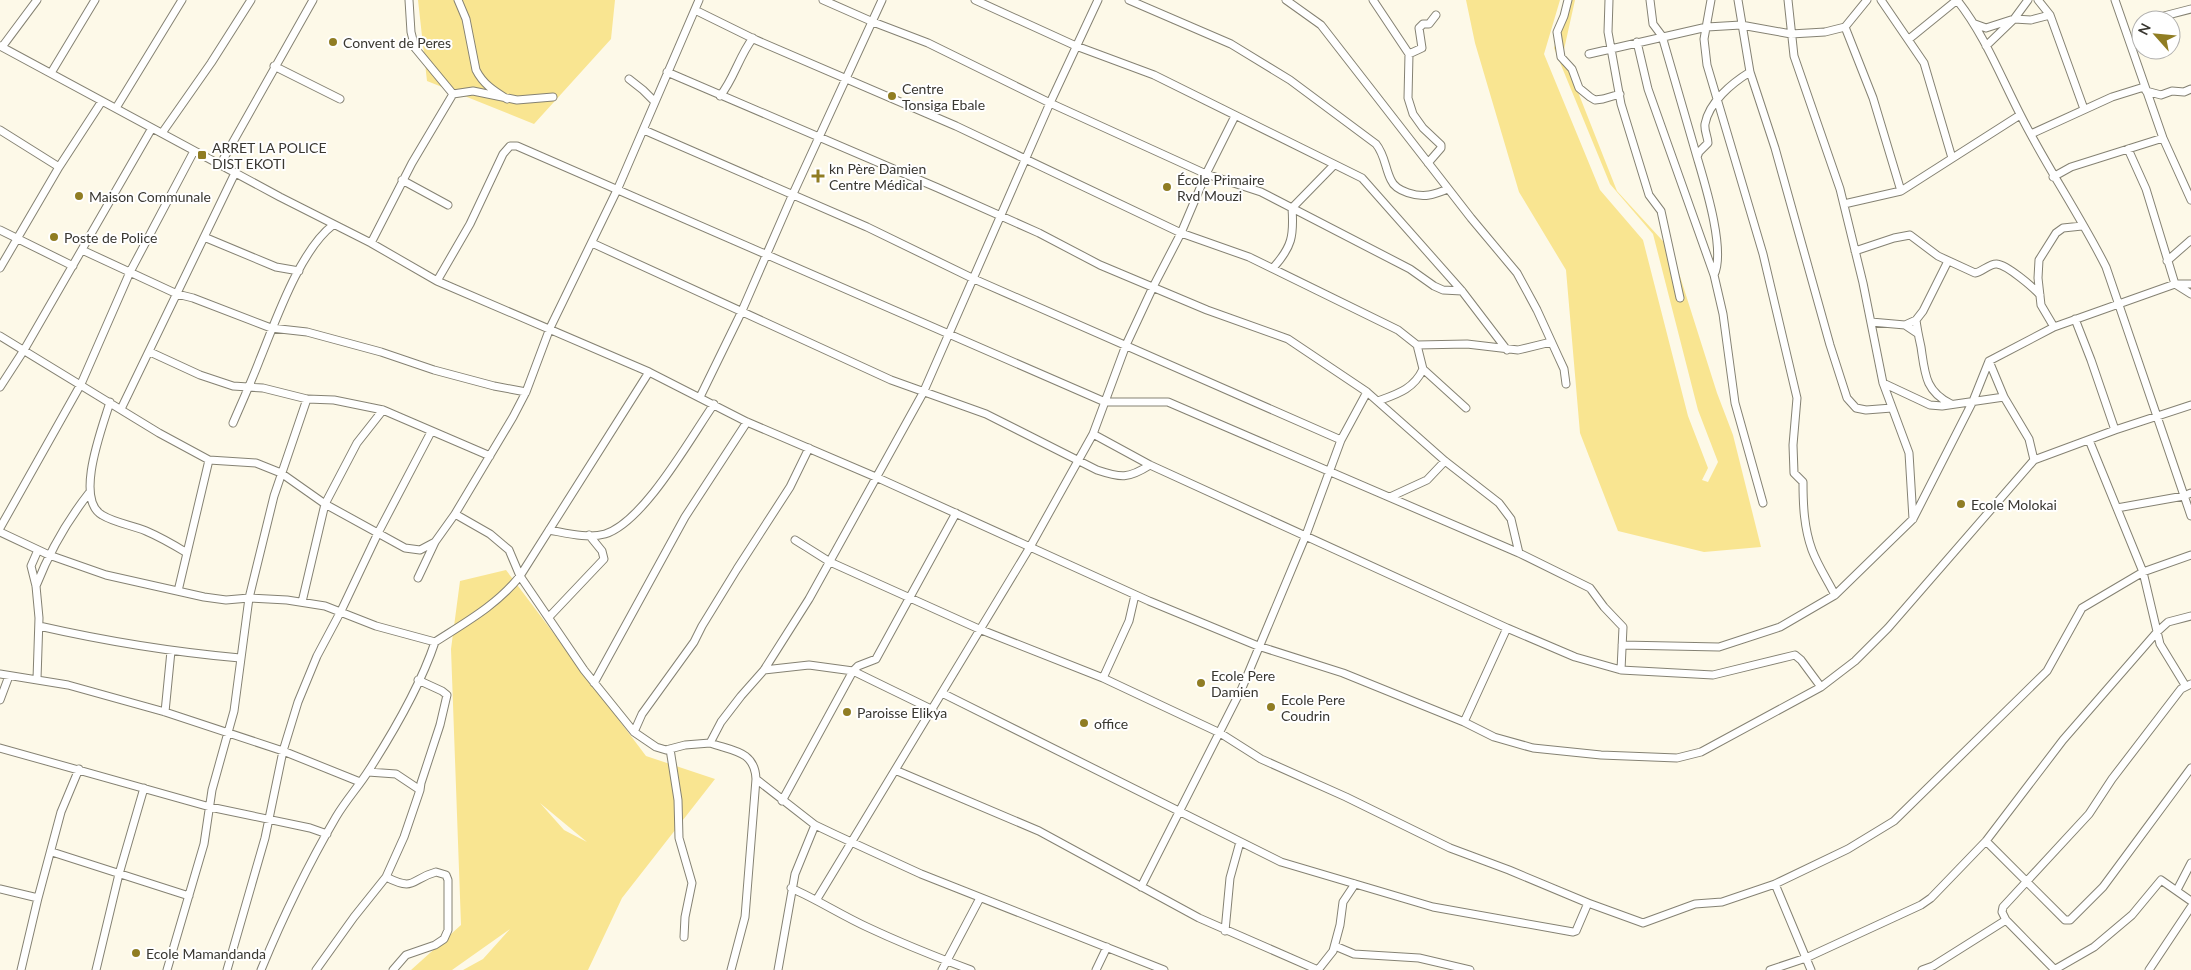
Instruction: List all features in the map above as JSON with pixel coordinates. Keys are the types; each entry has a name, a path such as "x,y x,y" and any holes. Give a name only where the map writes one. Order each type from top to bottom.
{"street":[{"path":"37,0 1,46 235,173 371,243 437,281 649,372 747,422 878,478 1135,595 1258,646 1343,673 1464,722 1494,737 1533,748 1592,755 1677,758 1701,752 1821,687 1855,661 1888,628 2034,460 2114,430 2191,405"},
{"path":"51,73 95,0"},
{"path":"116,108 182,0"},
{"path":"162,133 211,63 251,0"},
{"path":"220,165 274,66 313,0"},
{"path":"409,0 411,32 415,48 453,94"},
{"path":"458,0 466,19 479,77 507,99"},
{"path":"418,578 435,542 455,514 526,392 550,328 618,188 699,0"},
{"path":"823,0 928,43 1050,103 1206,174 1261,192 1410,269 1434,286 1443,290 1462,291"},
{"path":"700,397 741,313 792,196 882,0"},
{"path":"975,0 1076,46 1154,75 1362,178 1369,183 1462,291 1507,350"},
{"path":"710,743 731,709 764,670 810,599 923,393 1050,103 1098,0"},
{"path":"1129,0 1232,44 1290,80 1376,144 1382,152 1390,180 1398,188 1421,196 1431,195 1448,189"},
{"path":"1286,0 1321,25 1428,164 1517,272 1538,310 1564,369 1566,384"},
{"path":"1372,0 1409,54 1408,89 1410,107 1423,128 1441,146 1428,164"},
{"path":"1568,0 1557,32 1561,56 1572,69 1582,92 1595,100 1620,94"},
{"path":"1609,0 1608,16 1611,49 1624,115 1649,195 1661,211 1680,298"},
{"path":"1650,0 1653,24 1662,36 1698,157 1714,226 1718,266 1714,275"},
{"path":"1711,0 1704,39 1707,65 1763,254 1797,398 1793,445 1794,473 1803,482 1806,526 1812,550 1835,595"},
{"path":"1738,0 1750,72 1775,148 1830,345 1847,398 1856,408 1866,410 1892,408"},
{"path":"1788,0 1796,63 1844,204 1883,383 1909,453 1913,519"},
{"path":"1589,54 1707,27 1741,25 1791,34 1825,32 1845,27 1867,0"},
{"path":"1881,0 1924,63 1952,158"},
{"path":"1908,39 1957,0 1975,24 2053,177 2092,240 2106,267 2187,494 2191,516"},
{"path":"1986,46 2014,19 2028,0"},
{"path":"2038,0 2050,15 2084,108"},
{"path":"2115,0 2131,46"},
{"path":"695,10 753,38 956,126 1181,233 1249,257 1398,330 1417,345 1423,369 1466,408"},
{"path":"1409,54 1422,48 1420,28 1423,24 1429,24 1436,15"},
{"path":"1975,24 1986,28 2014,19 2031,20 2050,15"},
{"path":"1845,27 1873,98 1901,191"},
{"path":"720,96 728,85 740,59 753,38"},
{"path":"1637,42 1648,89 1714,275 1723,314 1735,404 1763,503"},
{"path":"2136,60 2163,138 2191,200"},
{"path":"274,66 340,99"},
{"path":"668,72 1000,216 1100,265 1207,310 1288,339 1367,392 1446,460 1474,481 1502,507 1511,519 1519,553"},
{"path":"1698,157 1699,152 1708,143 1705,123 1709,112 1736,81 1750,72"},
{"path":"629,79 654,102"},
{"path":"2031,134 2056,124 2084,108 2112,97 2145,89 2161,95 2172,91 2184,92 2191,89"},
{"path":"453,94 473,91 507,99 553,97"},
{"path":"371,243 402,180 453,94"},
{"path":"0,268 59,167 102,100"},
{"path":"1844,204 1901,191 2020,115"},
{"path":"817,899 1030,547 1093,434 1126,345 1181,233 1206,174 1235,116"},
{"path":"0,386 24,350 152,128"},
{"path":"0,130 59,167"},
{"path":"644,130 867,228 974,279 1341,440"},
{"path":"2053,177 2071,167 2163,138"},
{"path":"437,281 470,224 503,154 510,146 517,146 618,188 767,256 1105,402 1168,402 1519,553 1592,590 1604,607 1622,625 1621,670"},
{"path":"2128,149 2146,189 2175,284 2191,294"},
{"path":"0,528 81,384 130,272 194,151"},
{"path":"1273,268 1292,241 1292,208 1334,165"},
{"path":"121,409 235,173"},
{"path":"402,180 448,205"},
{"path":"233,423 271,328 299,271 315,242 333,225"},
{"path":"2054,327 2043,311 2038,278 2039,260 2056,233 2064,228 2082,226"},
{"path":"0,230 73,266"},
{"path":"1855,251 1905,234 1914,237 1933,252 1975,273 1993,265 1999,265 2024,280 2040,295"},
{"path":"204,237 276,267 299,271"},
{"path":"2167,261 2191,240"},
{"path":"592,243 890,380 986,414 1078,462 1114,476 1126,477 1150,465"},
{"path":"82,250 177,294 193,298 271,328 307,332 494,386 526,392"},
{"path":"1905,325 1916,320 1927,303 1948,260"},
{"path":"1622,645 1719,647 1780,627 1835,595 1913,519 1973,401 1989,361 2054,327 2175,284 2191,284"},
{"path":"2075,319 2091,360 2114,430"},
{"path":"1916,320 1917,333 1929,386 1938,397 1951,404"},
{"path":"1871,322 1905,325 1917,333"},
{"path":"0,336 159,433 209,460 256,463 281,473 324,504 411,550 420,550 435,542"},
{"path":"1417,345 1468,344 1518,350 1551,342"},
{"path":"150,352 223,384 248,386 308,399 334,400 383,410 490,456"},
{"path":"1989,361 2004,397 2029,439 2034,460"},
{"path":"1378,401 1405,391 1414,384 1423,369"},
{"path":"261,970 327,834 368,772 418,680 435,642 506,594 520,576 649,372"},
{"path":"1883,383 1930,405 1951,404 1989,397 2004,397"},
{"path":"1141,887 1242,688 1306,535 1341,440 1367,392"},
{"path":"167,970 204,844 212,790 226,733 234,711 249,598 281,473 308,399"},
{"path":"110,402 98,442 89,493 91,503 102,515 147,531 187,553"},
{"path":"549,530 590,535 606,534 624,524 672,470 714,404"},
{"path":"302,602 324,504 357,442 383,410"},
{"path":"594,683 685,517 747,422"},
{"path":"227,970 265,838 283,751 298,702 316,656 342,611 378,533 431,432"},
{"path":"1093,434 1150,465 1506,628 1575,657 1621,670 1713,675 1790,655 1798,657 1821,687"},
{"path":"2089,440 2143,572 2162,649 2188,684 2112,779 2089,814 2003,907 2002,912 2006,920 2054,970 2094,948 2132,916 2158,882 2163,881 2191,901"},
{"path":"634,732 642,714 694,642 736,569 790,487 809,448"},
{"path":"178,591 209,460"},
{"path":"1390,497 1427,480 1446,460"},
{"path":"36,586 49,555 72,516 89,493"},
{"path":"2117,508 2187,494"},
{"path":"782,801 853,671 858,666 876,659 956,513"},
{"path":"455,514 476,525 508,550 520,576 594,683 634,732 656,747 670,749 710,743 748,757 753,763 756,779 745,917 731,970"},
{"path":"0,532 49,555 106,575 226,600 249,598 302,602 325,606 342,611 376,626 435,642"},
{"path":"549,617 604,559 602,551 590,535"},
{"path":"795,540 830,562 979,629 1103,678 1220,733 1261,759 1346,797 1450,848 1510,870 1640,923 1647,923 1695,904 1722,902 1776,884 1848,849 1894,821 2047,671 2082,608 2143,572 2191,555"},
{"path":"37,680 39,626 36,586 31,566 38,550"},
{"path":"1103,678 1130,621 1135,595"},
{"path":"1770,970 1806,958 1926,901 1986,841 2063,740 2157,632 2168,622 2191,616"},
{"path":"39,626 94,639 171,651 240,658"},
{"path":"1464,722 1506,628"},
{"path":"165,712 171,651"},
{"path":"764,670 809,665 853,671 932,710"},
{"path":"0,674 93,691 165,712 283,751 360,782"},
{"path":"0,700 9,676"},
{"path":"316,970 386,877 404,837 440,725 447,695 442,690 418,680"},
{"path":"942,693 1281,862 1435,907 1573,932 1576,930 1588,903"},
{"path":"0,748 210,807 310,828 327,834"},
{"path":"670,749 678,800 679,838 692,883 685,917 684,936"},
{"path":"1986,841 2065,920 2070,920 2103,887 2191,768"},
{"path":"21,970 61,812 79,769"},
{"path":"895,770 1039,831 1225,931 1318,970 1330,956 1335,946 1343,902 1355,884"},
{"path":"368,772 396,774 420,790"},
{"path":"756,779 815,825 921,874 1164,970"},
{"path":"96,970 119,874 144,788"},
{"path":"778,970 791,888 815,825"},
{"path":"1225,931 1230,878 1240,842"},
{"path":"52,852 190,896"},
{"path":"2177,890 2191,863"},
{"path":"386,877 411,885 436,872 446,876 448,880 448,930 444,939 435,945 406,955 393,970"},
{"path":"1776,884 1811,970"},
{"path":"791,888 817,899 865,926 945,962 971,970"},
{"path":"0,889 38,898"},
{"path":"942,970 980,898"},
{"path":"2149,970 2191,907"},
{"path":"1922,970 1933,966 2006,920"},
{"path":"1335,946 1354,954 1419,958 1470,970"},
{"path":"1096,970 1107,947"}],"shaded area":[{"path":"418,0 615,0 611,39 534,124 427,81"},
{"path":"1466,0 1560,0 1544,54 1600,190 1643,240 1688,416 1708,468 1702,480 1708,482 1718,462 1698,410 1653,234 1610,184 1554,48 1569,0 1575,0 1563,54 1617,191 1672,251 1717,393 1733,435 1761,547 1704,552 1618,531 1580,433 1566,270 1519,192 1475,43"},
{"path":"506,570 646,756 715,779 622,898 588,970 463,970 483,959 510,929 452,970 411,970 461,925 451,649 460,581","holes":["540,803 587,842 564,830"]}],"place":[{"name":"Convent de Peres","path":"333,42"},
{"name":"Centre Tonsiga Ebale","path":"892,96"},
{"name":"ARRET LA POLICE DIST EKOTI","path":"202,155"},
{"name":"kn Père Damien Centre Médical","path":"818,176"},
{"name":"École Primaire Rvd Mouzi","path":"1167,187"},
{"name":"Maison Communale","path":"79,196"},
{"name":"Poste de Police","path":"54,237"},
{"name":"Ecole Molokai","path":"1961,504"},
{"name":"Ecole Pere Damien","path":"1201,683"},
{"name":"Ecole Pere Coudrin","path":"1271,707"},
{"name":"Paroisse Elikya","path":"847,712"},
{"name":"office","path":"1084,723"},
{"name":"Ecole Mamandanda","path":"136,953"}]}
